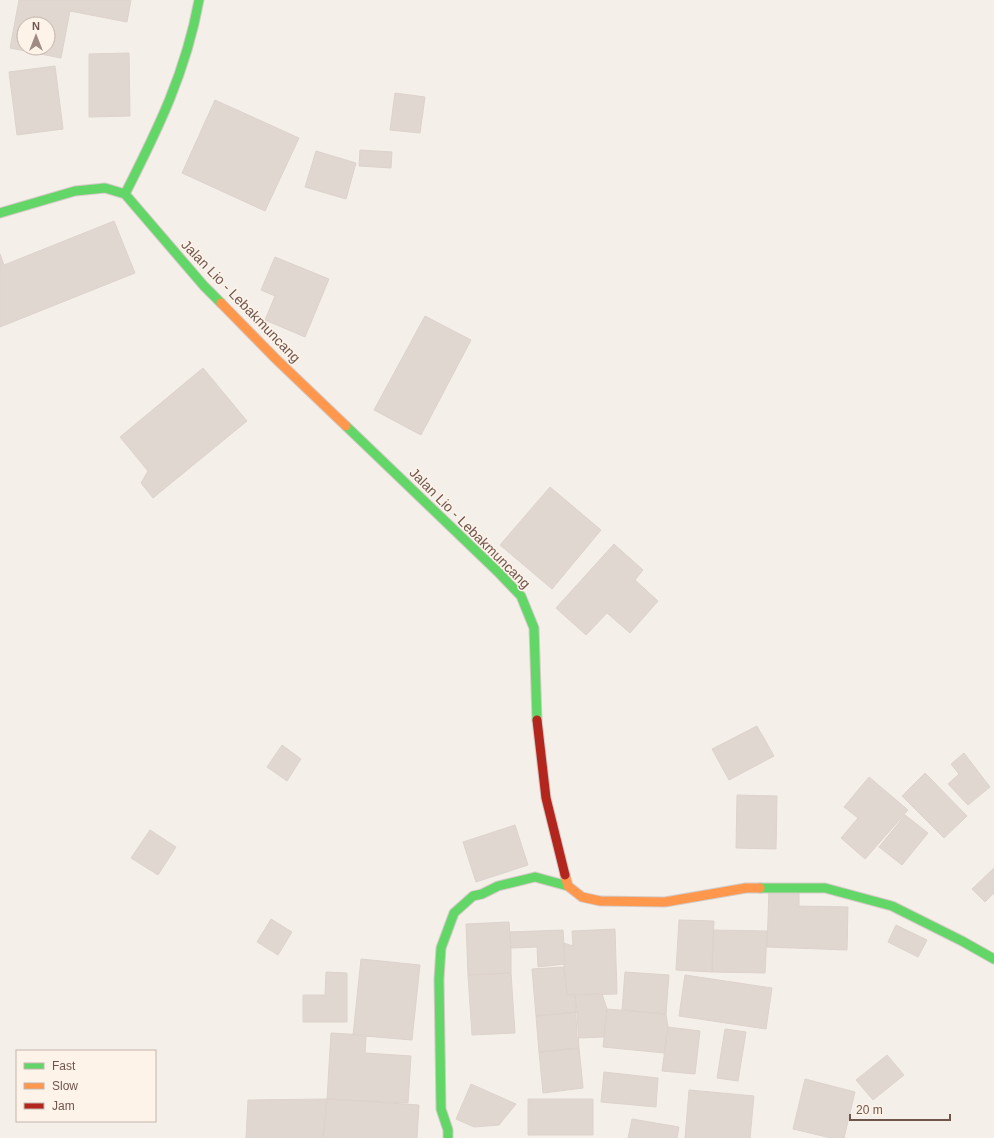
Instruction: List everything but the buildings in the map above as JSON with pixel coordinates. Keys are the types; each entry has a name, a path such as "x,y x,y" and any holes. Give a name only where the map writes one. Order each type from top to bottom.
{"street":[{"path":"0,213 75,191 105,188 125,194 154,136 184,65 196,16 198,0"},
{"name":"Jalan Lio - Lebakmuncang","path":"125,194 204,286 276,359 497,571 521,596 534,628 536,706 546,798 568,886"},
{"path":"448,1138 448,1130 441,1109 439,979 441,948 454,913 473,896 482,894 498,886 535,877 568,886 582,897 600,901 666,902 746,888 825,888 892,906 994,959"}],"traffic: fast":[{"path":"125,194 170,100 187,52 199,0"},
{"path":"0,213 75,191 105,188 125,194 204,286 221,303"},
{"path":"346,426 497,571 521,596 534,628 537,720"},
{"path":"448,1138 448,1130 441,1109 439,979 441,948 454,913 473,896 482,894 498,886 535,877 568,886"},
{"path":"760,888 825,888 892,906 962,941 994,959"}],"traffic: slow":[{"path":"221,303 276,359 346,426"},
{"path":"565,875 568,886 582,897 600,901 665,902 746,888 760,888"}],"traffic: jam":[{"path":"537,720 546,798 565,875"}]}
